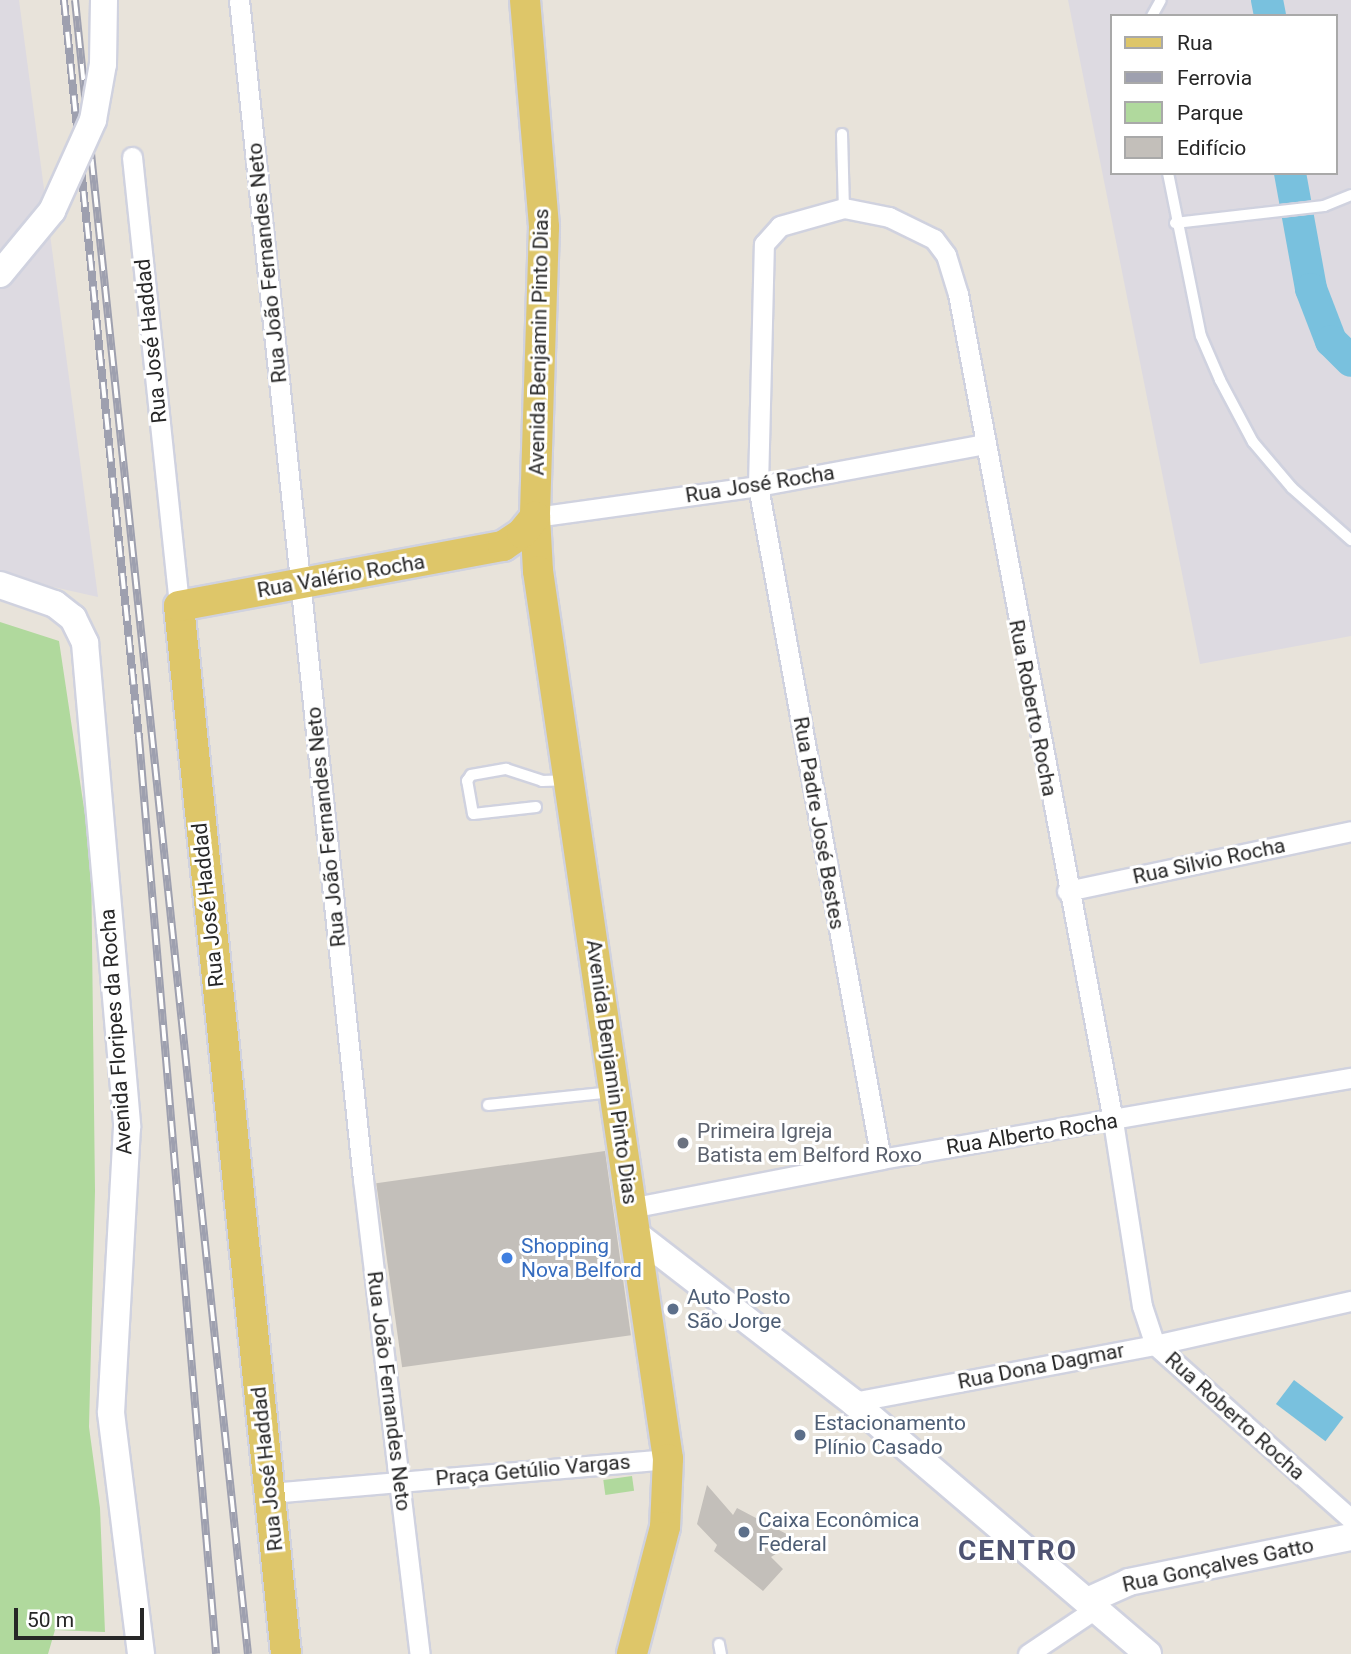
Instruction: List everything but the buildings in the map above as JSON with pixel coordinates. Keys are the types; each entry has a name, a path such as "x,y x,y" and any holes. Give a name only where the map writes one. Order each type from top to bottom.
{"main road":[{"name":"Avenida Benjamin Pinto Dias","path":"525,0 544,227 535,517 538,571 668,1459 665,1527 632,1654"},
{"path":"502,547 522,533 535,517"},
{"name":"Rua Valério Rocha","path":"179,606 502,547"},
{"path":"502,547 522,555 538,571"},
{"name":"Rua José Haddad","path":"179,606 240,1230 271,1493 286,1654"}],"street":[{"path":"0,274 52,211 93,120 103,64 104,0"},
{"name":"Rua João Fernandes Neto","path":"239,0 363,1179 420,1654"},
{"name":"Rua José Haddad","path":"132,156 179,606"},
{"path":"758,486 764,244 780,226 844,208"},
{"name":"Rua Roberto Rocha","path":"844,208 920,229 946,256 958,294 1067,891 1113,1121 1142,1306 1155,1345 1351,1519"},
{"name":"Rua José Rocha","path":"535,517 758,486 984,444"},
{"name":"Rua Padre José Bestes","path":"758,486 881,1159"},
{"name":"Avenida Floripes da Rocha","path":"0,585 55,604 73,618 85,643 127,1127 111,1413 141,1654"},
{"name":"Rua Silvio Rocha","path":"1067,891 1351,831"},
{"name":"Rua Alberto Rocha","path":"632,1220 881,1159 1351,1078"},
{"path":"632,1220 853,1402 923,1466 1148,1654"},
{"name":"Rua Dona Dagmar","path":"853,1402 1155,1345 1351,1301"},
{"name":"Praça Getúlio Vargas","path":"271,1493 668,1459"},
{"name":"Rua Gonçalves Gatto","path":"1091,1605 1129,1583 1351,1537"},
{"path":"1028,1654 1091,1605"}],"lane":[{"path":"842,134 844,208"},
{"path":"1168,175 1175,223 1201,336 1252,442 1292,488 1351,540"},
{"path":"1175,223 1324,206 1351,195"},
{"path":"536,807 473,814 467,781 471,775 506,769 542,781 569,779"},
{"path":"488,1105 615,1091"}],"shaded area":[{"path":"0,0 19,0 98,597 0,575"},
{"path":"1068,0 1351,0 1351,636 1200,664"}],"green space":[{"path":"0,622 59,641 91,855 95,1191 89,1427 100,1508 105,1632 55,1630 48,1654 0,1654"},
{"path":"632,1476 634,1491 605,1495 603,1480"}],"water":[{"path":"1294,1380 1344,1417 1325,1441 1276,1404"}],"waterway":[{"path":"1267,0 1270,14"},
{"path":"1290,175 1311,289 1331,341 1351,361"}],"railway":[{"path":"64,0 139,738 216,1654"},
{"path":"75,0 248,1654"}],"place":[{"name":"Primeira Igreja Batista em Belford Roxo","path":"683,1143"},
{"name":"Shopping Nova Belford","path":"507,1258"},
{"name":"Auto Posto São Jorge","path":"673,1309"},
{"name":"Estacionamento Plínio Casado","path":"800,1435"},
{"name":"Caixa Econômica Federal","path":"744,1532"}],"district":[{"name":"CENTRO","path":"1018,1551"}]}
